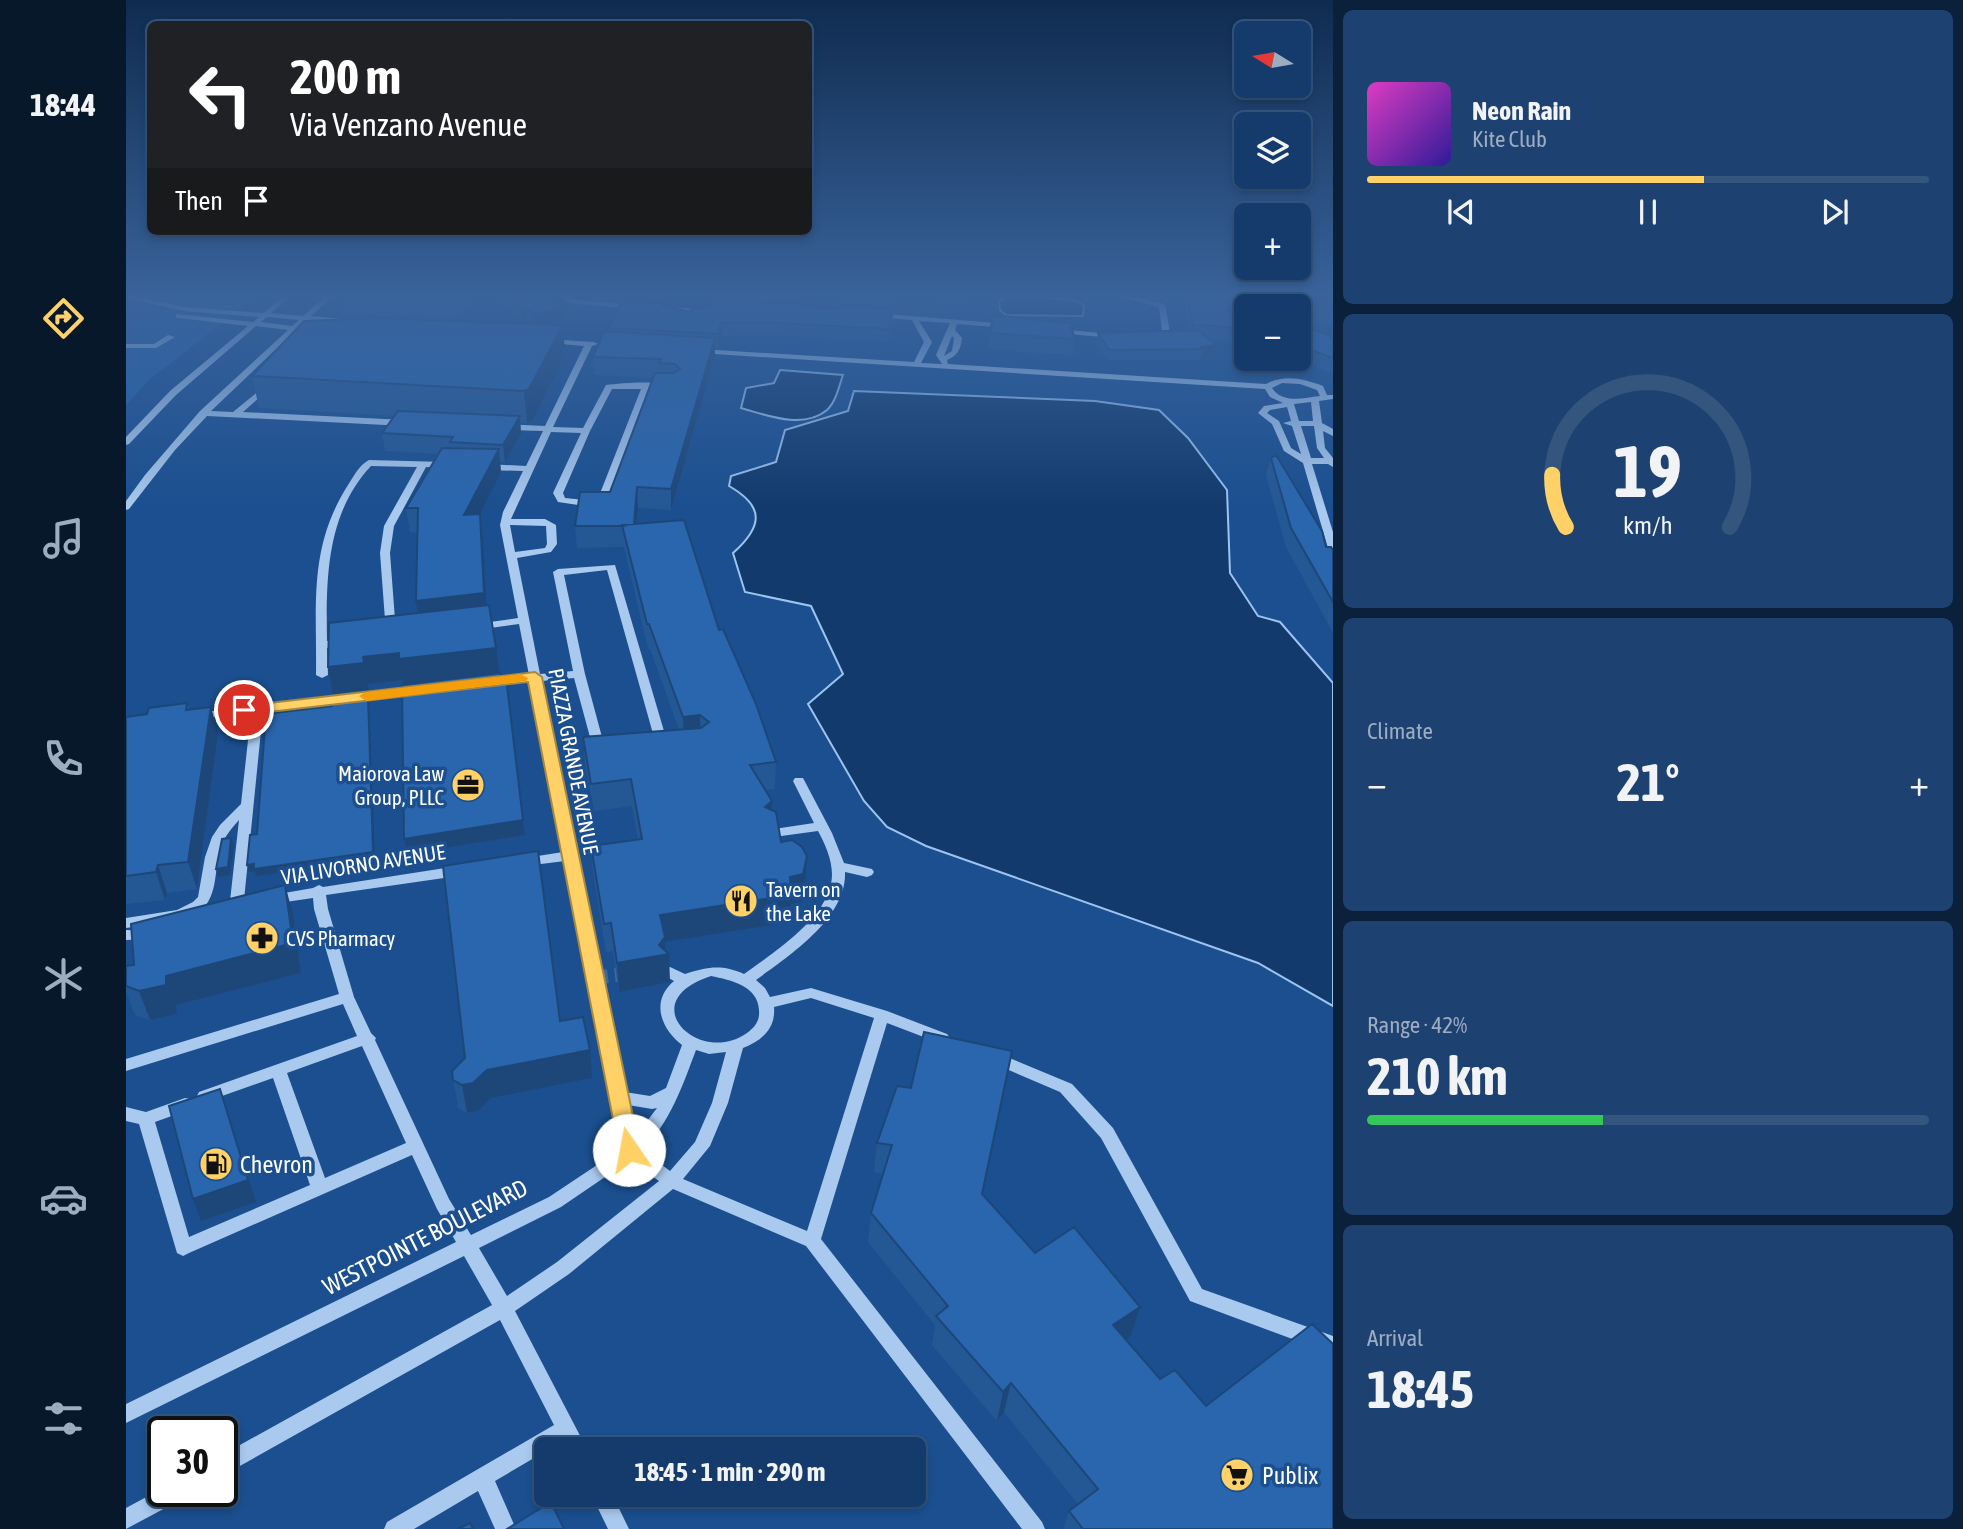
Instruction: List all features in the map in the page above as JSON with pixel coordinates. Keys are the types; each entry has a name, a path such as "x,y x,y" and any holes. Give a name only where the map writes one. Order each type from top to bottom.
{"street":[{"path":"126,442 173,393 205,365"},
{"path":"126,507 173,445 253,365"},
{"path":"512,556 548,550 552,544 551,525 545,522 506,522 579,365"},
{"path":"953,365 981,372 1270,390 1291,402"},
{"path":"235,415 275,377"},
{"path":"1270,390 1287,380 1333,384"},
{"path":"1311,384 1323,391 1324,398 1317,424 1321,447 1331,462"},
{"path":"647,386 603,498 585,503 561,500 558,494 609,387 647,386 674,387"},
{"path":"1324,398 1266,408 1262,413 1276,423 1287,449 1305,461 1331,462"},
{"path":"1291,402 1297,435 1333,548"},
{"path":"203,413 419,423"},
{"path":"1276,423 1317,424 1333,434"},
{"path":"497,427 586,431"},
{"path":"1281,435 1333,434"},
{"path":"322,675 321,583 325,539 339,506 369,463 459,465"},
{"path":"392,637 385,552 390,526 423,464"},
{"path":"471,466 529,469"},
{"name":"PIAZZA GRANDE AVENUE","path":"506,522 629,1150"},
{"path":"614,758 602,759 602,740 579,674 558,572 611,568 653,735 664,752"},
{"path":"464,628 524,620"},
{"path":"380,638 404,635"},
{"path":"322,645 357,641"},
{"path":"474,684 579,674"},
{"path":"186,717 433,688"},
{"path":"126,923 183,913 205,898 214,842 219,831 246,806 257,709"},
{"path":"747,979 788,949 821,918 838,890 839,866 799,781"},
{"name":"VIA LIVORNO AVENUE","path":"246,806 243,908 319,890 474,869"},
{"path":"774,833 820,826"},
{"path":"514,863 570,856"},
{"path":"839,866 867,872"},
{"path":"319,890 321,909 348,997 416,1146 571,1437"},
{"path":"126,935 184,929"},
{"path":"711,971 728,972 747,979 764,995 767,1013 762,1027 736,1045 709,1048 691,1044 676,1034 666,1015 671,992 685,980 711,971"},
{"path":"670,972 685,980"},
{"path":"766,1003 811,993 882,1015 955,1043"},
{"path":"126,1065 348,997"},
{"path":"812,1241 882,1015"},
{"path":"126,1114 146,1119 368,1038"},
{"name":"WESTPOINTE BOULEVARD","path":"126,1414 555,1202 629,1150 653,1127 672,1093 691,1044"},
{"path":"238,1457 504,1308 563,1268 671,1181 702,1146 720,1102 736,1045"},
{"path":"979,1052 1066,1088 1107,1133 1196,1295 1333,1345"},
{"path":"278,1069 320,1189"},
{"path":"618,1097 652,1103 672,1093"},
{"path":"146,1119 183,1248 416,1146"},
{"path":"629,1150 671,1181 812,1241 1035,1529"},
{"path":"394,1529 566,1428"},
{"path":"482,1477 506,1529"},
{"path":"126,1519 148,1507"},
{"path":"608,1507 619,1529"}],"shaded area":[{"path":"126,365 168,365 149,380 126,405"},
{"path":"780,370 843,375 833,403 817,416 784,419 741,408 746,388 774,383"},
{"path":"854,391 1095,401 1159,410 1188,438 1227,490 1230,573 1258,616 1280,622 1333,683 1333,1006 1258,963 926,846 887,827 864,801 808,704 843,674 811,606 745,592 733,553 750,535 756,518 749,502 729,486 731,476 776,462 785,430 848,411"}],"building":[{"path":"262,365 542,365 529,389 524,391 252,376"},
{"path":"676,365 707,365 671,489 637,487 634,524 575,526 580,492 610,492 655,373 674,373 680,369"},
{"path":"398,411 520,416 503,445 450,442 453,437 382,433"},
{"path":"442,448 499,449 464,515 480,514 484,593 416,601 418,508 406,508"},
{"path":"1276,455 1322,531 1326,547 1333,550 1333,602 1291,528 1271,458"},
{"path":"684,520 719,630 723,629 756,704 776,762 750,765 772,801 765,807 776,812 781,842 792,840 802,847 807,856 803,874 790,877 791,895 660,915 665,937 659,945 669,954 617,963 611,923 604,924 591,846 642,839 631,779 591,784 583,737 701,728 709,722 700,715 683,717 647,624 622,525"},
{"path":"489,605 496,648 399,659 399,653 363,657 364,663 328,667 329,623"},
{"path":"500,673 501,678 506,677 523,820 404,839 402,685"},
{"path":"368,695 373,852 254,869 254,864 247,865 250,835 257,834 266,714 332,706 332,700"},
{"path":"187,703 186,710 211,707 188,862 158,865 156,872 126,876 126,717 147,714 149,708"},
{"path":"231,838 228,867 216,869 222,839"},
{"path":"538,851 560,1021 583,1017 590,1050 487,1070 473,1083 462,1085 453,1080 452,1071 465,1058 443,866"},
{"path":"285,885 293,943 166,976 166,985 139,991 126,986 126,966 134,965 131,924"},
{"path":"924,1032 1012,1051 982,1194 1035,1253 1074,1227 1140,1307 1113,1325 1160,1379 1175,1370 1206,1406 1312,1324 1333,1344 1333,1529 1083,1529 1069,1511 1098,1489 1011,1383 1003,1392 936,1316 948,1306 871,1213 892,1145 877,1143 897,1086 911,1088"},
{"path":"220,1089 248,1180 193,1199 169,1106"},
{"path":"543,1507 553,1507 564,1529 507,1529"},
{"path":"470,1523 473,1529 458,1529"}],"tunnel":[{"path":"594,978 632,973"}],"slow traffic":[{"path":"366,696 520,678"}],"place":[{"name":"Maiorova Law Group, PLLC","path":"468,785"},
{"name":"Tavern on the Lake","path":"741,901"},
{"name":"CVS Pharmacy","path":"262,938"},
{"name":"Chevron","path":"216,1164"},
{"name":"Publix","path":"1237,1475"}],"route":[{"path":"244,710 535,677 629,1150"}]}
